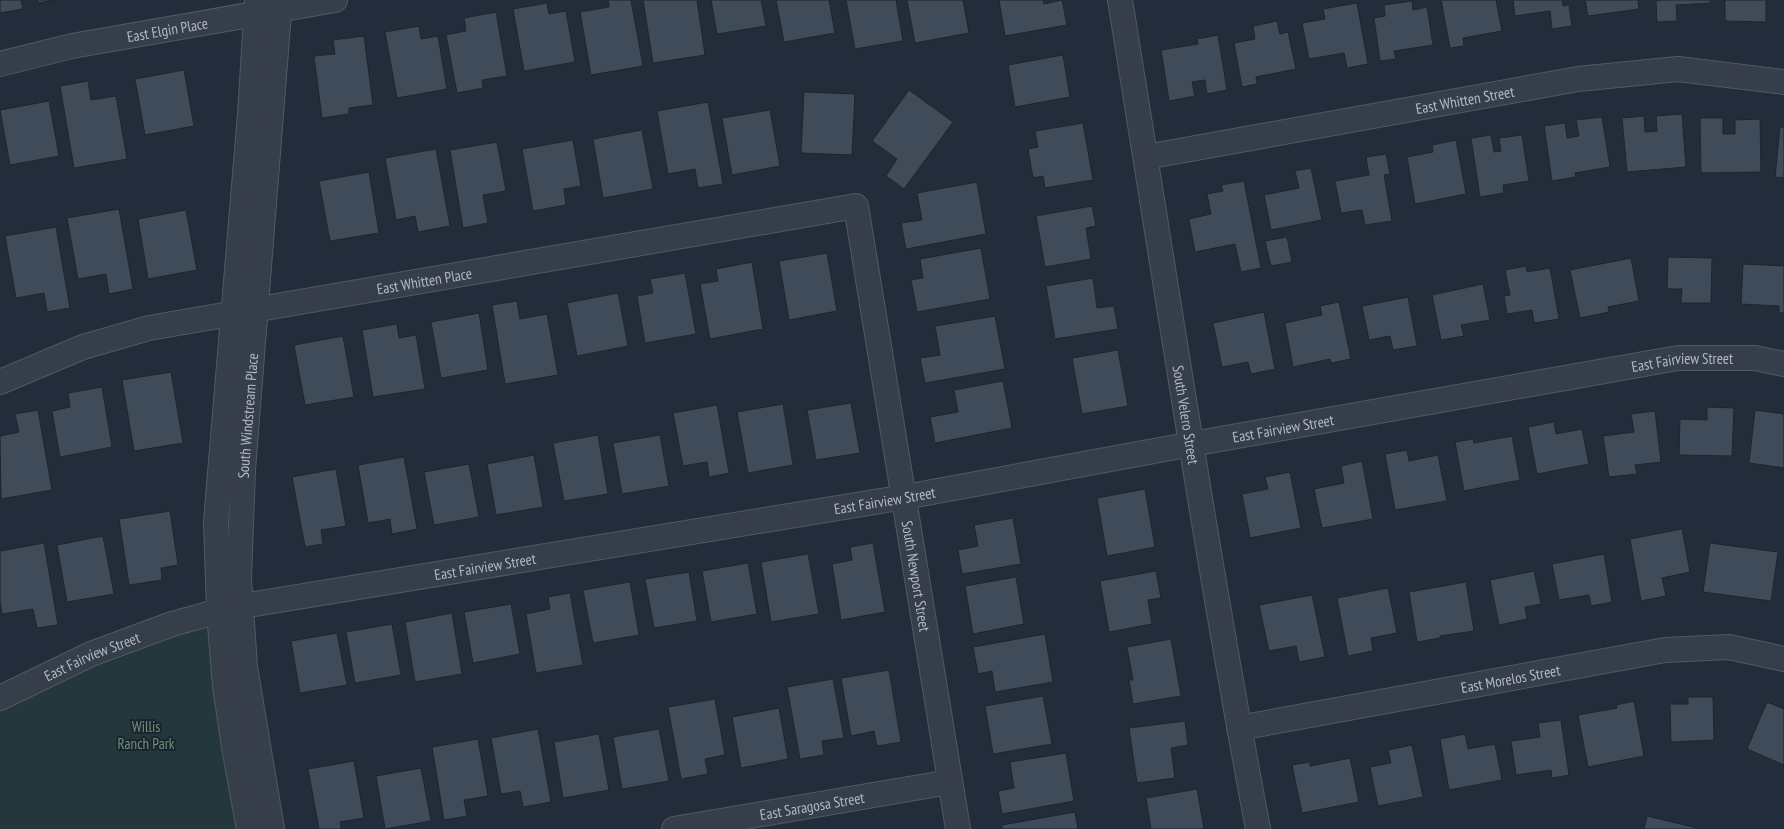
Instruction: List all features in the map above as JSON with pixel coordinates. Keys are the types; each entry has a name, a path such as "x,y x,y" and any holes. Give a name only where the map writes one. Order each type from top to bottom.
{"street":[{"name":"East Elgin Place","path":"0,64 72,46 268,6 336,0"},
{"name":"South Velero Street","path":"1120,0 1239,728 1258,829"},
{"name":"South Windstream Place","path":"268,6 245,311 216,521 229,609 245,667 272,829"},
{"name":"East Whitten Street","path":"1146,157 1578,79 1678,69 1784,82"},
{"name":"East Whitten Place","path":"0,382 83,348 139,331 856,206"},
{"name":"South Newport Street","path":"856,206 958,829"},
{"name":"East Fairview Street","path":"0,698 92,654 172,624 229,609 905,497 1678,358 1756,358 1784,364"},
{"name":"South Windstream Place","path":"229,609 225,686 249,829"},
{"name":"East Morelos Street","path":"1239,728 1666,650 1729,647 1784,659"},
{"name":"East Saragosa Street","path":"674,829 950,782"}],"green space":[{"name":"Willis Ranch Park","path":"230,608 238,700 259,829 0,829 0,698"}],"building":[{"path":"0,0 21,0 23,9 0,13"},
{"path":"37,0 56,0 38,3"},
{"path":"608,0 631,0 643,66 591,75 580,12 609,7"},
{"path":"643,0 697,0 705,55 653,63"},
{"path":"711,0 761,0 766,26 717,34"},
{"path":"776,0 829,0 835,33 784,42"},
{"path":"846,0 896,0 903,41 855,49"},
{"path":"907,0 963,0 969,33 915,43"},
{"path":"999,0 1043,0 1044,4 1062,0 1067,25 1005,36"},
{"path":"1441,0 1496,0 1502,31 1463,38 1464,46 1450,48"},
{"path":"1513,0 1562,0 1563,6 1569,5 1572,26 1552,29 1550,11 1515,16"},
{"path":"1585,0 1638,0 1639,9 1588,16"},
{"path":"1710,0 1711,3 1676,5 1677,21 1657,22 1656,1"},
{"path":"1725,0 1766,0 1766,22 1725,21"},
{"path":"1412,1 1413,10 1427,7 1433,45 1394,51 1396,59 1380,61 1374,18 1385,16 1384,5"},
{"path":"547,3 549,14 566,11 575,62 524,71 513,9"},
{"path":"1357,3 1368,64 1347,68 1344,53 1309,59 1302,23 1325,19 1323,9"},
{"path":"496,12 507,76 482,80 483,88 457,93 446,35 466,31 464,18"},
{"path":"1277,21 1280,34 1288,32 1296,69 1256,77 1257,84 1242,87 1234,43 1255,39 1253,26"},
{"path":"419,26 421,39 438,36 447,89 397,98 385,32"},
{"path":"1218,35 1227,90 1207,94 1205,80 1192,82 1195,96 1169,101 1161,50 1198,44 1197,39"},
{"path":"364,36 373,105 349,108 349,114 322,118 314,56 335,54 333,40"},
{"path":"1063,55 1070,97 1015,107 1008,65"},
{"path":"184,70 194,126 145,135 135,79"},
{"path":"88,81 91,100 116,96 127,159 74,168 60,86"},
{"path":"909,90 953,122 904,189 886,176 897,159 872,141"},
{"path":"804,92 855,94 852,155 801,153"},
{"path":"49,101 59,156 10,165 0,110"},
{"path":"708,102 723,184 698,188 695,169 668,174 657,111"},
{"path":"770,110 780,166 732,175 722,118"},
{"path":"1682,114 1686,167 1627,172 1622,118 1644,116 1645,132 1657,131 1656,116"},
{"path":"1602,117 1610,167 1575,173 1576,177 1552,181 1544,126 1565,123 1567,138 1579,136 1576,120"},
{"path":"1700,118 1723,118 1723,134 1735,134 1735,120 1760,119 1761,172 1701,173"},
{"path":"1083,123 1093,180 1045,188 1043,176 1033,178 1028,149 1038,147 1035,131"},
{"path":"1780,127 1784,127 1784,178 1775,177"},
{"path":"642,130 653,189 603,198 593,139"},
{"path":"1491,135 1494,152 1501,151 1499,138 1522,135 1529,181 1503,185 1504,193 1480,197 1471,138"},
{"path":"573,140 581,186 564,189 566,205 533,211 522,149"},
{"path":"1456,140 1466,194 1415,204 1407,157 1433,152 1432,145"},
{"path":"497,142 506,191 483,195 488,223 463,228 450,150"},
{"path":"436,149 450,226 418,232 415,216 396,220 385,158"},
{"path":"1386,154 1390,174 1384,175 1392,221 1365,225 1362,210 1341,213 1335,181 1369,175 1366,157"},
{"path":"1311,168 1322,220 1271,230 1264,195 1299,188 1295,171"},
{"path":"369,172 379,233 330,241 319,181"},
{"path":"1244,181 1261,268 1241,272 1235,244 1195,252 1189,219 1211,214 1207,194 1223,191 1221,185"},
{"path":"977,182 986,234 906,249 901,223 922,220 917,193"},
{"path":"1092,206 1096,226 1086,228 1091,259 1045,267 1036,216"},
{"path":"119,209 133,289 109,294 106,274 78,279 67,218"},
{"path":"186,210 197,270 148,279 138,219"},
{"path":"56,227 70,308 47,312 44,293 16,298 5,236"},
{"path":"1287,237 1292,262 1271,266 1265,241"},
{"path":"981,248 990,299 917,312 911,280 923,278 920,259"},
{"path":"827,253 837,311 789,320 779,261"},
{"path":"1668,257 1712,258 1711,303 1681,303 1682,289 1667,289"},
{"path":"1631,258 1639,301 1608,307 1609,312 1580,318 1570,270"},
{"path":"752,262 763,329 710,339 700,284 718,281 716,269"},
{"path":"1743,264 1784,266 1784,313 1779,313 1779,306 1741,304"},
{"path":"1526,266 1527,272 1550,268 1559,319 1534,323 1532,310 1507,314 1504,296 1510,295 1505,270"},
{"path":"685,273 696,334 645,343 637,296 653,293 650,279"},
{"path":"1093,278 1097,308 1114,306 1118,329 1055,339 1046,286"},
{"path":"1483,284 1490,320 1461,325 1464,336 1441,340 1432,295"},
{"path":"618,293 628,346 577,356 567,303"},
{"path":"1408,297 1417,346 1393,350 1390,336 1369,340 1362,306"},
{"path":"517,301 520,319 547,314 558,375 505,384 492,305"},
{"path":"1339,302 1351,359 1331,363 1330,359 1293,367 1285,323 1322,315 1320,306"},
{"path":"1264,312 1275,369 1251,374 1248,362 1222,367 1213,323"},
{"path":"479,313 488,370 441,378 431,322"},
{"path":"995,316 1005,369 925,383 920,358 940,355 935,326"},
{"path":"397,324 399,338 416,335 425,389 373,397 362,330"},
{"path":"343,336 354,397 305,405 294,345"},
{"path":"1118,350 1128,406 1082,414 1072,358"},
{"path":"171,372 183,443 134,451 122,380"},
{"path":"1003,381 1012,428 935,443 930,417 958,412 954,390"},
{"path":"102,387 112,447 60,457 52,411 70,407 68,393"},
{"path":"851,403 860,453 816,460 807,410"},
{"path":"783,404 793,465 748,473 737,412"},
{"path":"717,405 729,473 709,477 707,462 683,466 673,413"},
{"path":"1707,407 1734,408 1732,456 1679,455 1680,419 1707,420"},
{"path":"38,410 52,490 1,499 0,436 19,432 15,414"},
{"path":"1755,410 1784,414 1784,468 1749,463"},
{"path":"1655,411 1661,462 1635,465 1637,474 1609,477 1603,436 1634,432 1631,414"},
{"path":"1554,422 1556,434 1582,429 1589,464 1537,474 1528,427"},
{"path":"598,435 608,494 564,501 553,443"},
{"path":"660,435 669,486 622,494 613,443"},
{"path":"1512,436 1520,480 1464,491 1455,442 1473,439 1474,443"},
{"path":"1407,450 1409,461 1438,455 1447,501 1395,510 1385,454"},
{"path":"534,455 543,507 496,515 487,464"},
{"path":"404,457 417,529 392,534 390,519 368,523 358,465"},
{"path":"1362,461 1373,519 1322,528 1314,489 1344,483 1341,466"},
{"path":"469,464 479,517 434,525 424,472"},
{"path":"336,469 346,526 321,530 323,544 305,547 292,477"},
{"path":"1290,472 1301,528 1250,538 1242,494 1268,489 1265,477"},
{"path":"1145,489 1155,547 1107,556 1097,498"},
{"path":"170,511 178,565 161,568 162,580 129,585 119,519"},
{"path":"1013,518 1021,564 962,574 958,550 978,546 974,525"},
{"path":"1682,529 1690,572 1662,578 1666,596 1641,601 1630,539"},
{"path":"103,536 114,594 67,602 57,545"},
{"path":"44,543 58,625 37,628 33,609 2,614 0,600 0,551"},
{"path":"873,543 885,612 841,620 832,564 852,560 850,547"},
{"path":"1710,543 1778,552 1771,601 1703,592"},
{"path":"808,554 819,614 771,622 761,562"},
{"path":"1604,554 1612,602 1591,606 1589,595 1559,600 1552,564"},
{"path":"748,563 757,614 711,622 702,571"},
{"path":"1156,571 1161,598 1148,600 1152,624 1109,632 1100,581"},
{"path":"1534,571 1541,604 1525,607 1527,619 1499,625 1490,580"},
{"path":"689,572 697,621 654,628 645,579"},
{"path":"1016,577 1024,624 973,634 965,586"},
{"path":"630,582 639,635 593,643 583,590"},
{"path":"1466,582 1474,631 1440,636 1440,638 1417,642 1409,592"},
{"path":"1388,588 1397,633 1371,638 1373,651 1348,656 1337,598"},
{"path":"570,593 583,665 536,673 526,614 550,609 548,597"},
{"path":"1312,595 1325,657 1299,662 1296,646 1269,651 1259,605"},
{"path":"511,604 520,654 473,663 464,612"},
{"path":"452,613 462,674 415,682 405,622"},
{"path":"392,624 401,675 355,683 346,632"},
{"path":"337,633 347,685 300,693 291,641"},
{"path":"1045,634 1053,682 995,692 992,671 978,674 973,647"},
{"path":"1171,639 1181,696 1133,704 1129,680 1133,680 1127,647"},
{"path":"889,670 901,742 877,746 874,731 851,736 841,678"},
{"path":"833,679 844,738 822,741 824,755 800,759 787,687"},
{"path":"1043,696 1052,744 993,754 985,706"},
{"path":"1688,697 1713,697 1714,740 1671,742 1670,704 1688,704"},
{"path":"715,699 725,755 705,759 708,774 681,779 668,707"},
{"path":"1634,701 1644,756 1588,767 1578,715 1617,708 1616,705"},
{"path":"1767,702 1784,709 1784,765 1747,749"},
{"path":"779,708 788,759 741,768 732,717"},
{"path":"1561,720 1569,775 1552,778 1551,770 1516,775 1511,741 1540,737 1538,723"},
{"path":"1185,721 1188,745 1171,748 1175,778 1137,783 1129,728"},
{"path":"538,729 551,802 523,807 520,791 501,794 491,738"},
{"path":"659,729 669,781 622,789 613,737"},
{"path":"599,734 609,790 563,798 554,742"},
{"path":"1465,734 1468,749 1495,744 1502,780 1449,790 1440,739"},
{"path":"478,739 488,796 464,800 467,816 444,820 432,747"},
{"path":"1412,745 1423,797 1378,806 1370,767 1391,763 1388,750"},
{"path":"1066,753 1074,801 1002,814 998,791 1014,788 1010,762"},
{"path":"1350,758 1359,802 1302,813 1292,765 1310,762 1310,766"},
{"path":"354,761 364,818 340,822 341,829 319,829 308,769"},
{"path":"421,768 431,821 385,829 376,776"},
{"path":"1197,789 1204,829 1151,829 1146,798"},
{"path":"1075,812 1078,829 1002,829 1002,825"},
{"path":"1647,816 1697,828 1697,829 1644,829"}]}
